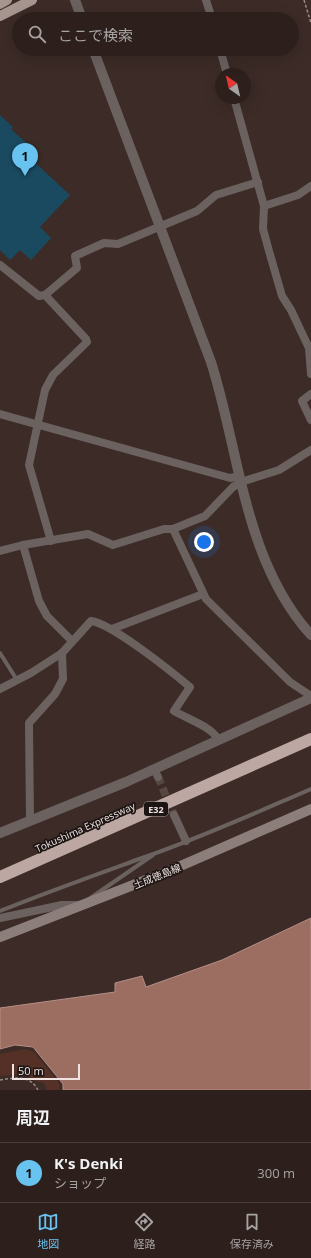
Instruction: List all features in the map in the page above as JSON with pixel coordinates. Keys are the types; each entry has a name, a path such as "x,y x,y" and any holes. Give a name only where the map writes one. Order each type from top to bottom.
{"highway":[{"name":"Tokushima Expressway","path":"0,877 311,739"}],"main road":[{"path":"0,4 7,0"},
{"path":"0,16 32,0"},
{"name":"土成徳島線","path":"0,937 225,848 311,809"}],"street":[{"path":"75,0 79,12"},
{"path":"206,0 210,12"},
{"path":"96,56 161,227 219,386 240,479 261,551 294,616 311,635"},
{"path":"222,56 225,68"},
{"path":"236,104 264,206 263,229 282,296 291,310 309,348 311,374"},
{"path":"0,265 39,296 45,295 77,268 75,256 104,243 118,244 161,227 198,211 216,195 258,182"},
{"path":"264,206 298,196 311,186"},
{"path":"45,295 86,339 86,342 53,375 45,390 28,465 51,541"},
{"path":"311,394 302,402 311,420"},
{"path":"0,414 230,478 240,479 280,470 311,450"},
{"path":"0,551 23,545 88,534 113,545 164,529 173,529 205,516 240,479"},
{"path":"173,529 203,594 215,609 290,682 311,697"},
{"path":"23,545 43,608 47,616 72,641"},
{"path":"112,629 203,594"},
{"path":"0,690 62,653 91,621 112,629 190,687 174,711 215,734 218,739"},
{"path":"30,821 29,723 55,694 63,679 62,653"},
{"path":"0,833 156,773 218,739 311,697"},
{"path":"174,815 186,841"},
{"path":"0,918 62,905 83,904"}],"lane":[{"path":"0,653 18,680"},
{"path":"0,911 62,886 186,841 311,789"},
{"path":"83,904 93,894 147,860 155,853"}],"path":[{"path":"304,0 311,23"},
{"path":"0,1080 19,1077 27,1079 32,1082 38,1090"}],"shaded area":[{"path":"311,918 311,1090 63,1090 63,1084 33,1047 15,1045 0,1049 0,1008 115,992 115,983 142,976 146,987 222,960"},
{"path":"25,1049 34,1052 59,1083 60,1090 46,1090 46,1086 42,1082 37,1082 25,1074 0,1076 0,1054"}],"building":[{"path":"0,115 13,127 11,129 36,152 30,158 70,195 40,227 51,238 31,260 20,250 10,260 0,250"}],"tunnel":[{"path":"158,777 174,815"}],"place":[{"name":"K's Denki","path":"25,176"}]}
